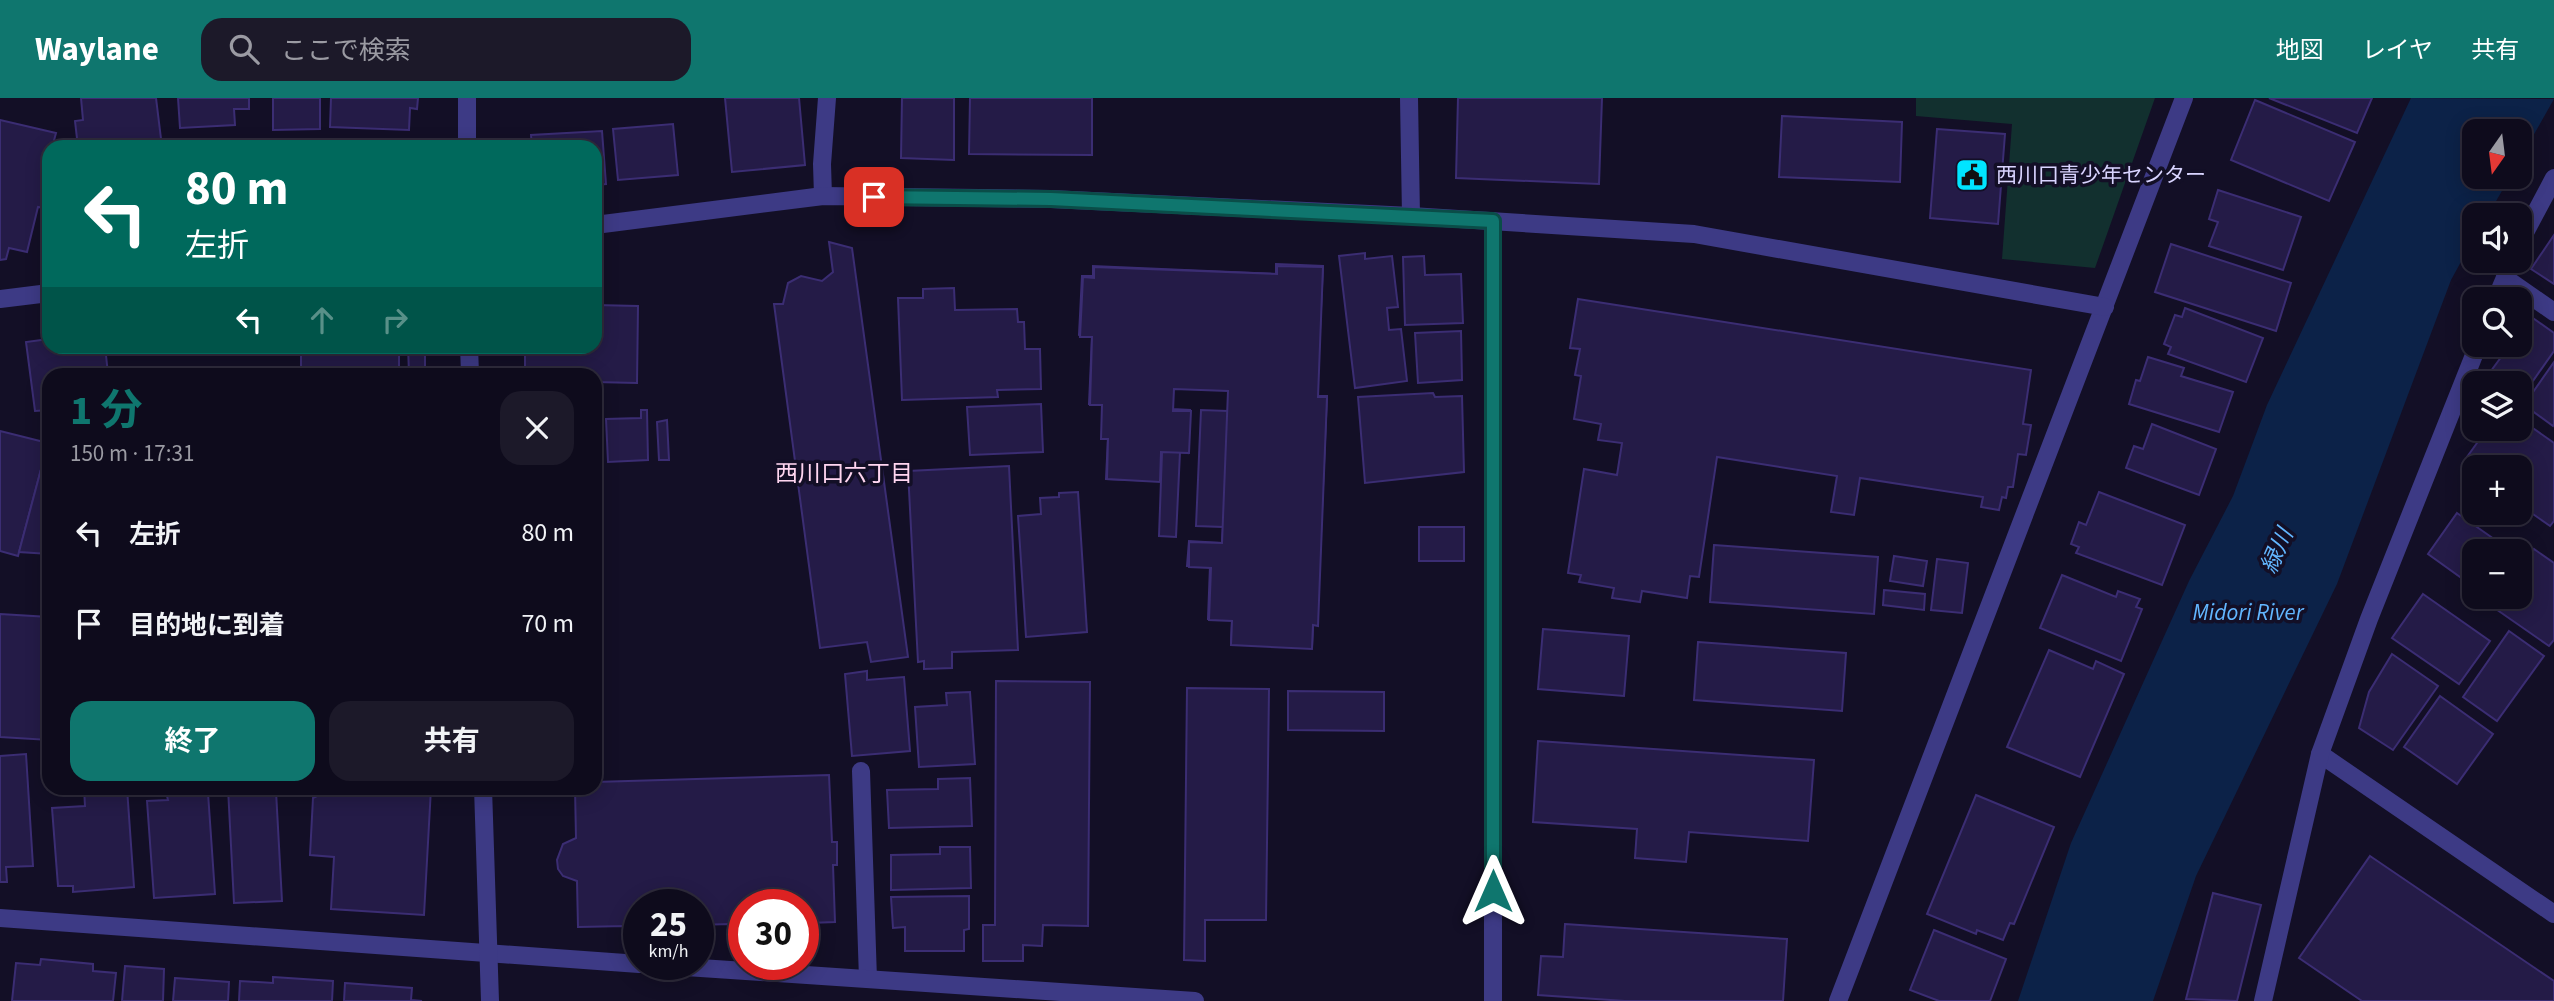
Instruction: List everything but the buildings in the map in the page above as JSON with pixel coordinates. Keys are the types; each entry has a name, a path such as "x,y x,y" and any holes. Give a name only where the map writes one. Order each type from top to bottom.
{"street":[{"path":"467,98 467,140"},
{"path":"823,197 822,164 827,98"},
{"path":"1409,98 1411,216"},
{"path":"1838,1001 2185,98"},
{"path":"2532,219 2554,178"},
{"path":"602,224 823,197 1051,199 1411,216 1694,234 2105,307"},
{"path":"1493,221 1493,1001"},
{"path":"2512,273 2554,312"},
{"path":"0,299 42,294"},
{"path":"2263,1001 2320,754 2369,619 2473,357"},
{"path":"2320,754 2554,914"},
{"path":"861,771 869,979"},
{"path":"483,795 490,1001"},
{"path":"0,918 623,963"},
{"path":"714,969 1195,1001"}],"green space":[{"path":"1916,98 2155,98 2095,268 2002,259 2012,124 1916,116"}],"water":[{"name":"Midori River","path":"2411,98 2554,99 2532,138 2532,119 2462,119 2462,189 2503,189 2495,203 2462,203 2462,260 2451,280 2337,584 2196,876 2153,1001 2018,1001 2071,843 2189,581 2233,496 2267,405"}],"place":[{"name":"西川口青少年センター","path":"1972,175"}],"district":[{"name":"西川口六丁目","path":"844,473"}],"route":[{"path":"874,197 1051,199 1493,221 1493,891"}],"water label":[{"name":"緑川","path":"2277,551"}]}
